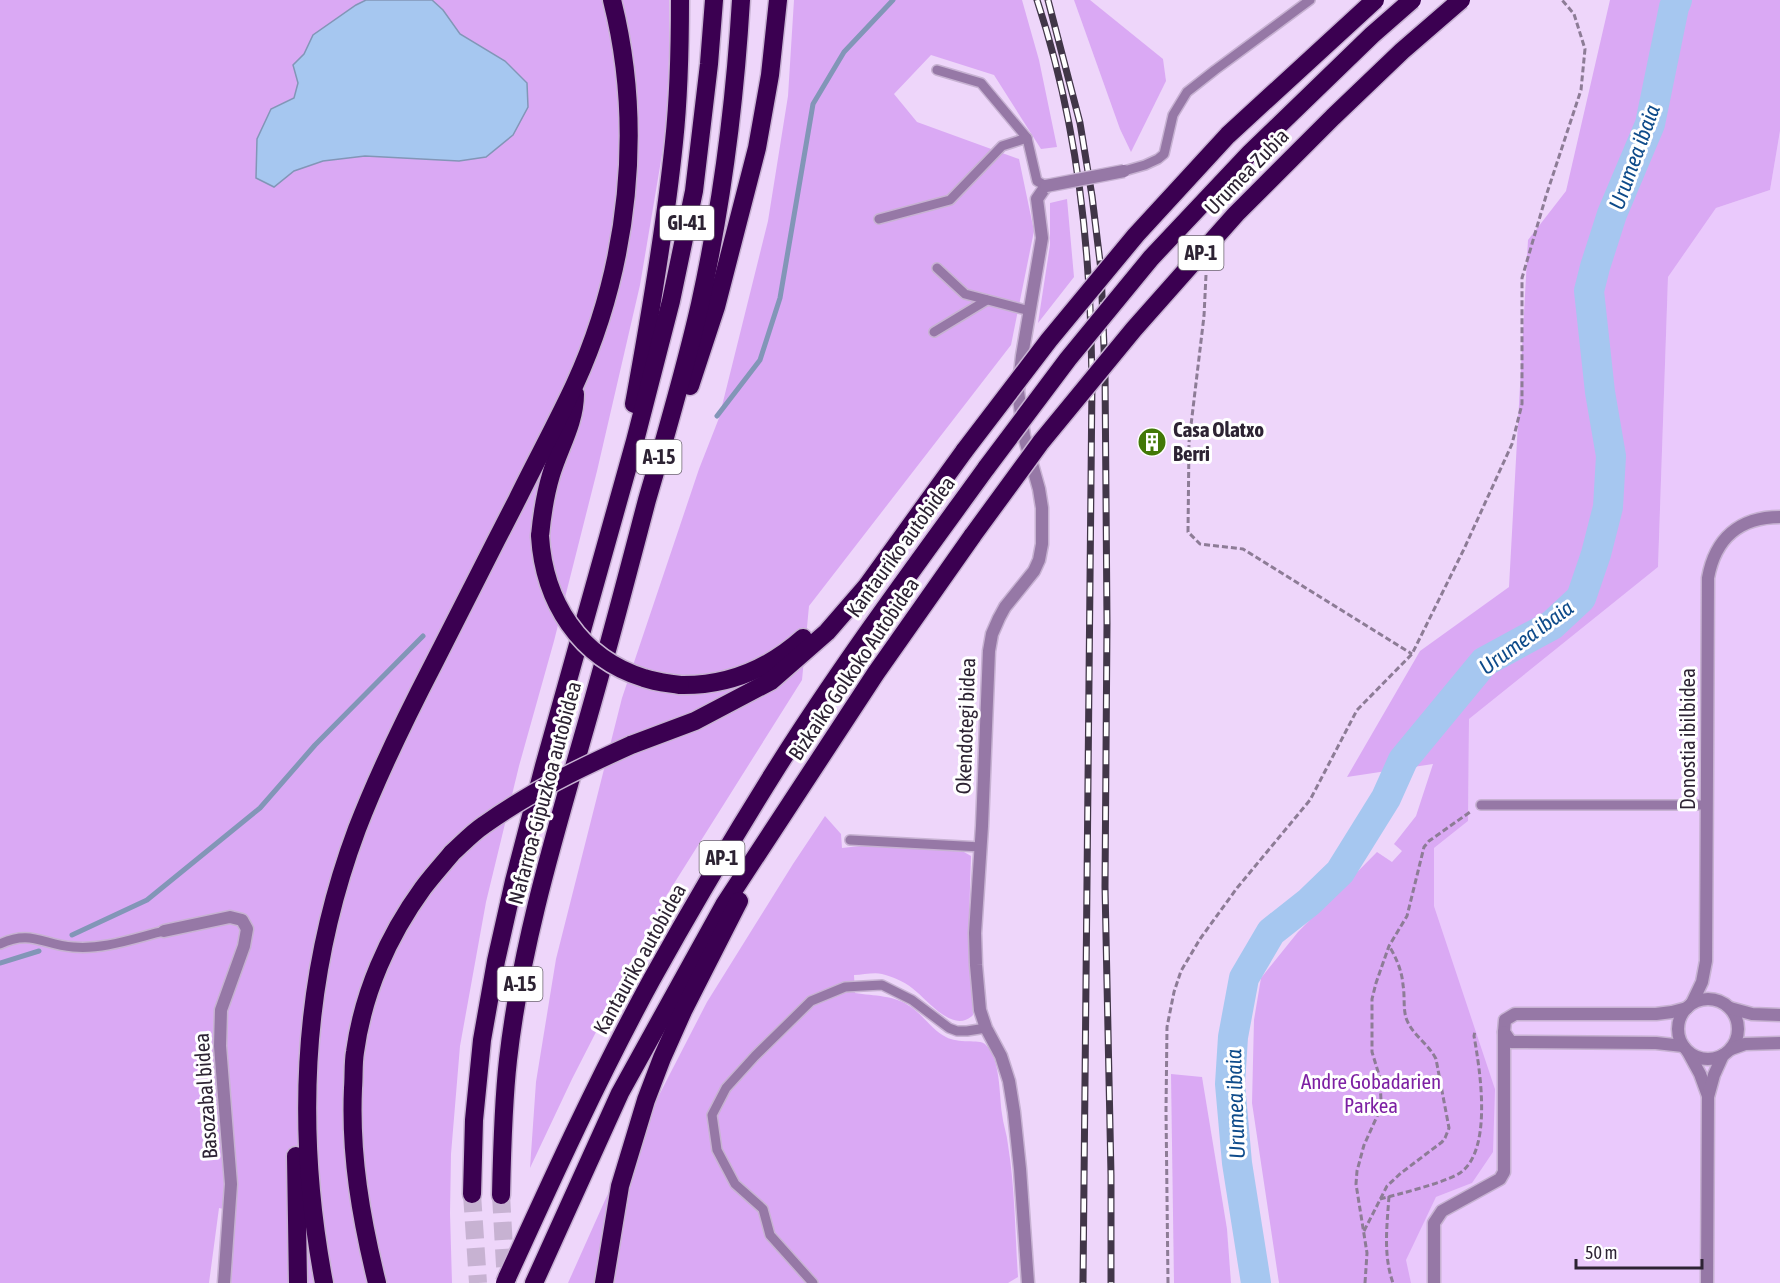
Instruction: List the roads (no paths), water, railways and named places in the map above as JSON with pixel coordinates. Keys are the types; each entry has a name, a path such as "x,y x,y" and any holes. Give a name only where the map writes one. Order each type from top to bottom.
{"highway":[{"path":"324,1283 311,1202 306,1112 310,1030 315,990 332,910 357,830 401,729 575,383 612,277 625,203 628,155 626,87 622,49 612,0"},
{"path":"635,441 633,409 652,305 674,139 680,52 680,0"},
{"name":"GI-41","path":"635,441 671,302 694,191 714,0"},
{"name":"GI-41","path":"672,411 700,304 721,194 734,99 741,0"},
{"path":"672,411 691,384 716,307 757,148 770,75 778,0"},
{"path":"377,1283 358,1196 354,1158 352,1110 355,1052 367,997 384,955 396,930 423,888 452,853 482,827 522,800 565,775 631,745 695,721 771,681 827,632 866,587 964,450 1049,340 1136,235 1228,135 1375,0"},
{"name":"Urumea Zubia","path":"987,466 1068,359 1151,258 1250,153 1371,35 1412,0"},
{"name":"Urumea Zubia","path":"973,535 1048,433 1134,329 1236,214 1341,109 1402,51 1461,0"},
{"path":"575,383 575,410 551,475 542,516 541,554 551,591 559,609 581,640 611,663 645,679 698,685 733,679 765,664 795,645 833,612 929,499"},
{"name":"Nafarroa-Gipuzkoa autobidea","path":"501,1194 503,1118 508,1059 519,990 536,909 672,411"},
{"name":"Nafarroa-Gipuzkoa autobidea","path":"472,1194 475,1109 482,1040 496,961 544,765 635,441"},
{"name":"Kantauriko autobidea","path":"506,1280 563,1154 604,1072 652,979 718,865 778,766 851,655 987,466"},
{"name":"Bizkaiko Golkoko Autobidea","path":"774,829 876,673 973,535"},
{"path":"604,1283 620,1186 646,1100 683,1011 774,829"},
{"name":"AP-1","path":"534,1283 620,1092 724,905 774,829"},
{"path":"298,1283 296,1136 306,1112"}],"street":[{"path":"1046,186 1124,171"},
{"name":"Okendotegi bidea","path":"1028,1283 1014,1112 1001,1056 986,1028 980,1010 975,933 989,651 992,634 999,618 1034,571 1042,544 1042,508 1024,436 1018,391 1042,238 1037,199 1046,186"},
{"name":"Donostia ibilbidea","path":"1690,1006 1702,982 1706,961 1708,578 1710,566 1721,544 1738,527 1762,518 1780,517"},
{"name":"Basozabal bidea","path":"165,931 230,917 243,920 247,929 244,946 221,1010 220,1046 231,1184 224,1283"},
{"path":"1434,1283 1434,1223 1442,1211 1500,1179 1504,1172 1504,1020 1515,1014 1656,1014 1672,1012 1702,999 1712,999 1730,1008 1736,1016 1738,1032 1737,1040 1714,1075 1708,1097 1707,1283"},
{"path":"1690,1006 1679,1022 1678,1030 1700,1074 1708,1097"},
{"path":"1730,1008 1752,1014 1780,1015"},
{"path":"1504,1032 1511,1042 1656,1043 1686,1048 1696,1056 1705,1059 1714,1058 1745,1044 1780,1042"}],"lane":[{"path":"1124,171 1145,165 1164,154 1173,115 1187,92 1310,0"},
{"path":"937,70 981,83 1027,138 1037,181 1046,186"},
{"path":"879,219 950,200 1002,146 1027,138"},
{"path":"938,268 965,294 1030,311"},
{"path":"934,332 987,300"},
{"path":"1481,805 1707,805"},
{"path":"850,840 981,847"},
{"path":"0,944 24,937 72,947 95,947 165,931"},
{"path":"813,1283 770,1235 763,1209 735,1184 717,1150 712,1115 726,1088 754,1056 811,1001 845,987 882,985 912,1000 949,1028 967,1032 986,1028"}],"water":[{"path":"366,0 432,0 443,10 460,34 505,61 527,83 528,107 513,135 486,157 459,161 365,156 323,161 294,171 274,187 256,178 257,139 271,109 294,98 298,83 293,65 304,54 313,35"}],"waterway":[{"path":"717,416 760,360 780,298 813,104 844,52 893,0"},
{"name":"Urumea ibaia","path":"1256,1283 1237,1163 1230,1084 1233,1037 1244,978 1271,932 1309,902 1340,872 1386,798 1403,760 1484,662 1552,625 1581,598 1596,554 1608,507 1611,456 1600,392 1589,291 1612,214 1650,124 1677,0"},
{"path":"72,935 147,900 260,808 315,745 423,636"},
{"path":"0,963 39,951"}],"tunnel":[{"path":"472,1194 478,1283"},
{"path":"501,1195 506,1283"}],"railway":[{"path":"1037,0 1056,67 1077,170 1082,205 1090,313 1092,380 1083,1283"},
{"path":"1048,0 1080,123 1101,270 1105,373 1107,623 1105,887 1111,1283"}],"place":[{"name":"Casa Olatxo Berri","path":"1152,442"}],"park label":[{"name":"Andre Gobadarien Parkea","path":"1371,1094"}]}
